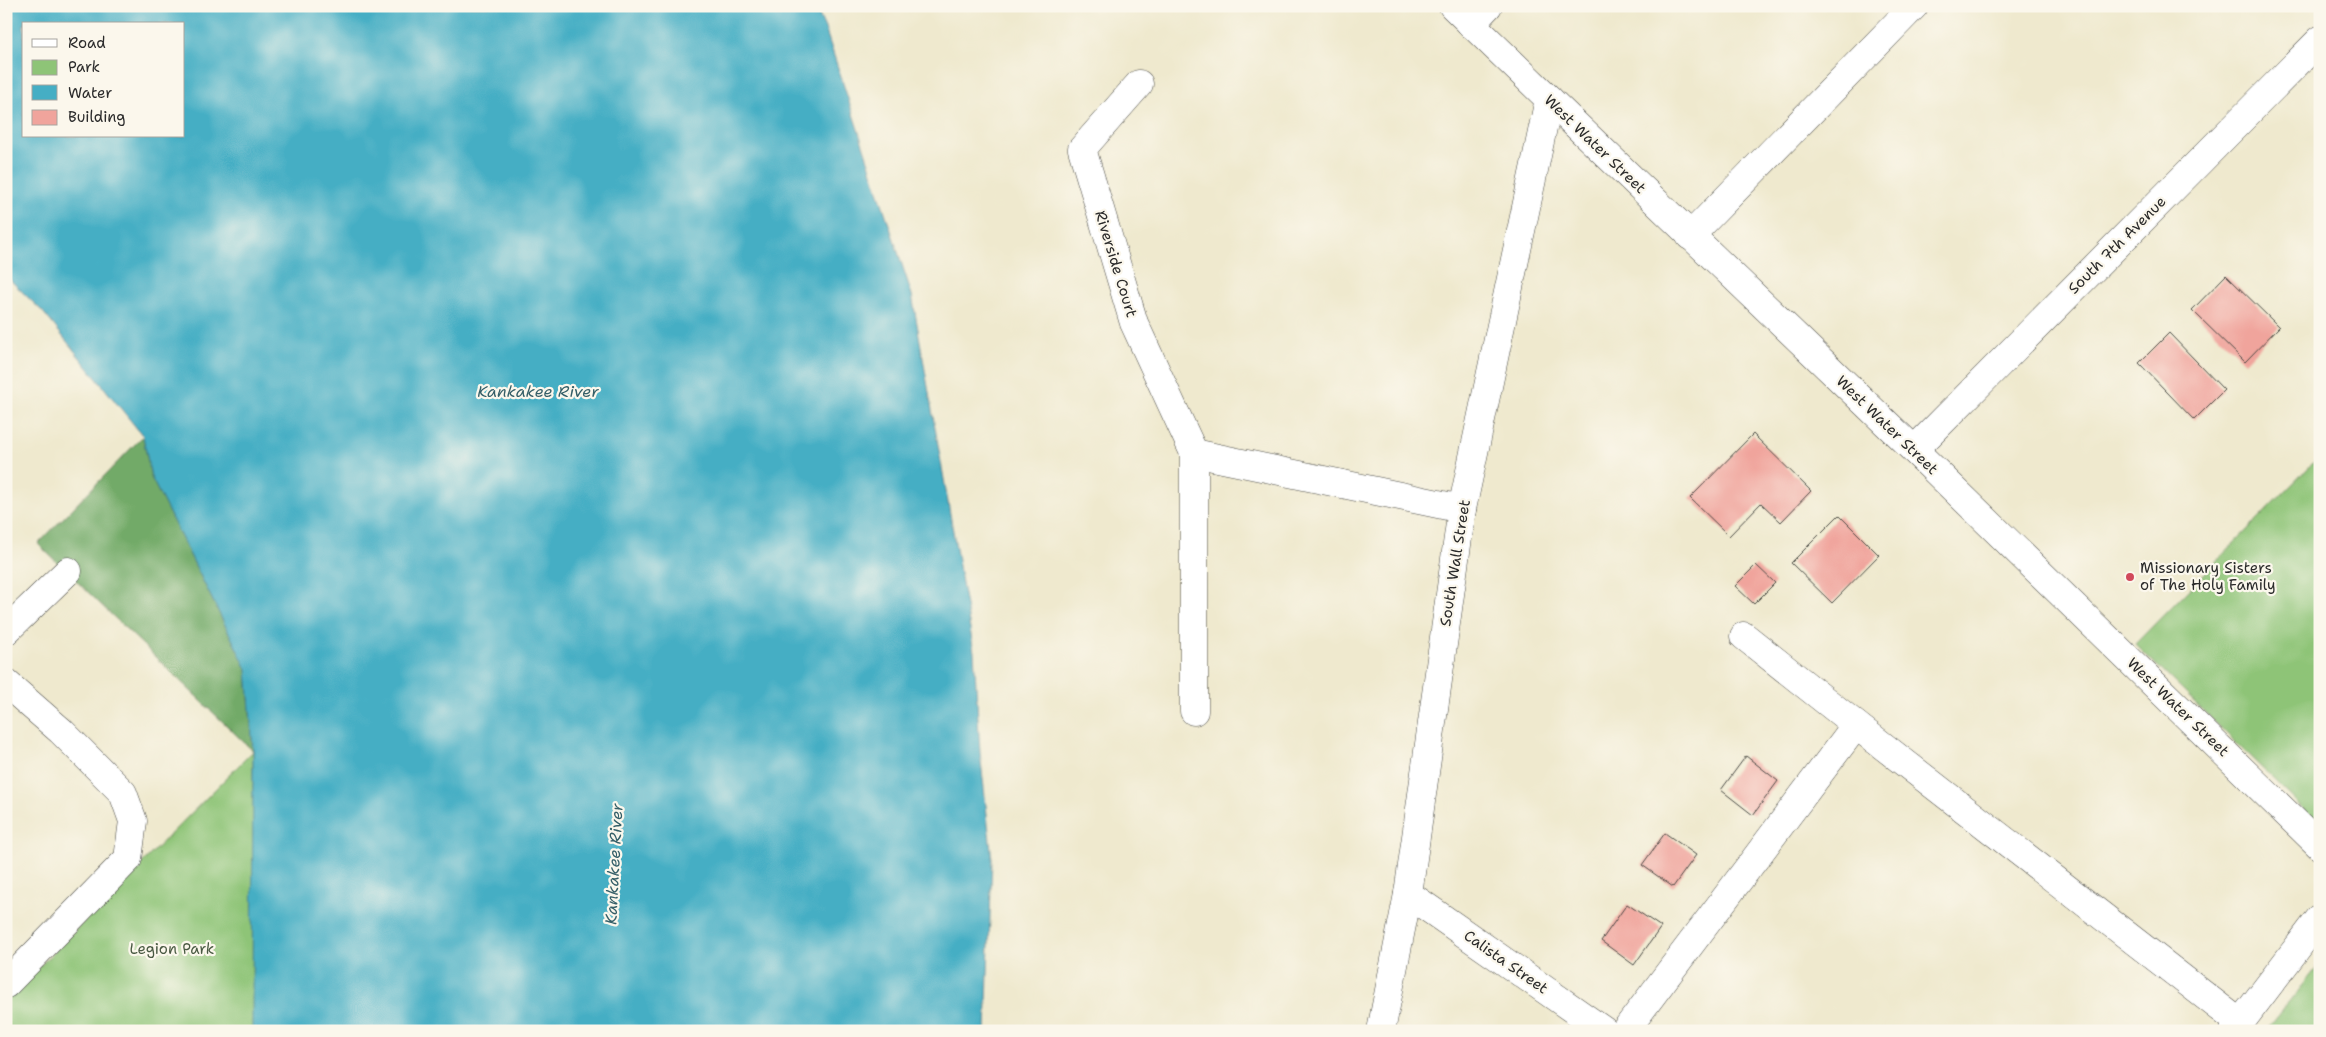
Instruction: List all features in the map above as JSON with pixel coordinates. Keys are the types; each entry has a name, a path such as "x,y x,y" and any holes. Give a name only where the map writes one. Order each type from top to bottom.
{"street":[{"path":"1690,236 1914,6"},
{"name":"West Water Street","path":"1471,12 1549,100 1914,450 2320,846"},
{"name":"South 7th Avenue","path":"1914,450 2320,40"},
{"name":"Riverside Court","path":"1139,84 1082,149 1134,323 1194,453 1194,711"},
{"name":"South Wall Street","path":"1381,1031 1408,894 1462,509 1549,100"},
{"path":"1194,453 1462,509"},
{"path":"6,631 68,571"},
{"path":"1744,636 2237,1027 2320,918"},
{"path":"6,683 61,731 123,793 133,821 128,859 6,984"},
{"path":"1626,1031 1856,725"},
{"name":"Calista Street","path":"1408,894 1604,1031"}],"green space":[{"path":"143,436 151,477 247,669 253,751 38,544"},
{"path":"2320,456 2320,825 2135,644"},
{"name":"Legion Park","path":"253,751 253,1031 6,1031 6,1000"},
{"path":"2320,964 2320,1031 2266,1031"}],"water":[{"name":"Kankakee River","path":"6,6 815,6 825,28 912,295 974,652 980,752 992,859 986,1031 252,1031 253,751 247,669 151,477 143,436 43,312 6,276"}],"building":[{"path":"2226,275 2279,327 2245,362 2192,310"},
{"path":"2169,333 2224,390 2194,420 2139,363"},
{"path":"1753,434 1811,491 1781,522 1761,503 1729,536 1690,498"},
{"path":"1839,515 1879,555 1832,603 1791,563"},
{"path":"1756,565 1775,583 1754,604 1735,586"},
{"path":"1746,756 1778,781 1753,815 1721,790"},
{"path":"1665,833 1696,855 1673,887 1642,865"},
{"path":"1627,904 1661,927 1634,965 1601,941"}],"place":[{"name":"Missionary Sisters of The Holy Family","path":"2130,577"}]}
